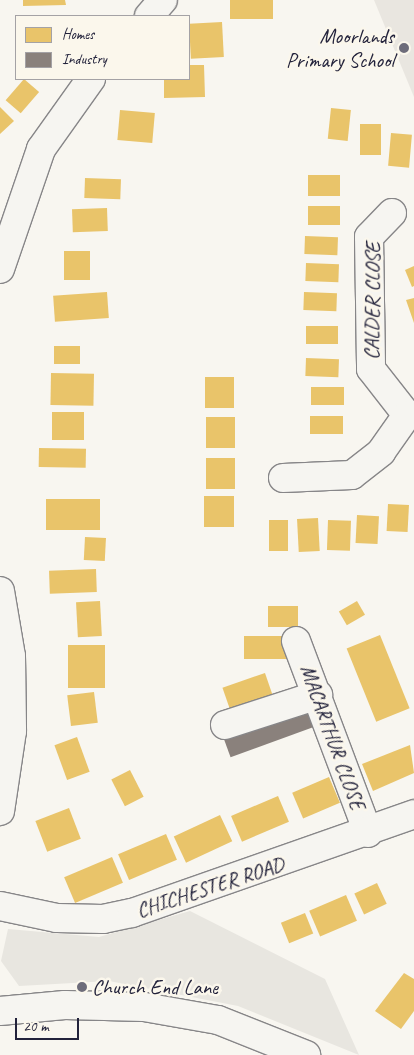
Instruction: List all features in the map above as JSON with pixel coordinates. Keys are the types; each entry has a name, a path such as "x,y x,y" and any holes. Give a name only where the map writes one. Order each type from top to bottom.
{"street":[{"path":"149,15 163,0"},
{"path":"0,270 41,149 90,80"},
{"name":"CALDER CLOSE","path":"283,478 352,475 381,452 411,415 371,369 369,238 392,213"},
{"path":"0,590 11,656 12,731 0,811"},
{"name":"MACARTHUR CLOSE","path":"296,641 318,695 368,833"},
{"path":"225,725 318,695"},
{"name":"CHICHESTER ROAD","path":"0,906 57,918 122,915 368,833 414,814"},
{"path":"0,1011 65,1005 144,1007 218,1020 306,1055"}],"shaded area":[{"name":"Moorlands Primary School","path":"374,0 414,0 414,97"},
{"path":"190,911 325,979 359,1055 238,1006 109,981 19,986 1,961 8,929 99,937"}],"building: Homes":[{"path":"23,0 65,0 66,5 23,6"},
{"path":"230,0 273,0 273,19 230,19"},
{"path":"222,22 224,57 191,59 190,24"},
{"path":"190,65 204,65 205,97 164,98 164,80 190,80"},
{"path":"25,80 39,92 21,113 6,100"},
{"path":"0,107 14,121 0,134"},
{"path":"331,108 351,110 348,141 328,139"},
{"path":"120,110 155,113 152,143 117,140"},
{"path":"360,124 381,124 381,155 360,155"},
{"path":"391,133 412,135 409,168 388,166"},
{"path":"308,175 340,175 340,196 308,196"},
{"path":"85,178 121,179 120,199 84,198"},
{"path":"308,206 340,206 340,225 308,225"},
{"path":"107,208 108,231 73,232 72,209"},
{"path":"305,236 338,237 337,255 304,254"},
{"path":"64,251 90,251 90,280 64,280"},
{"path":"306,263 339,264 338,282 305,281"},
{"path":"414,266 414,286 412,287 405,270"},
{"path":"107,292 109,318 55,322 53,296"},
{"path":"304,292 337,293 336,311 303,310"},
{"path":"414,298 414,323 406,300"},
{"path":"306,326 338,326 338,344 306,344"},
{"path":"54,346 80,346 80,364 54,364"},
{"path":"306,358 339,359 338,377 305,376"},
{"path":"51,373 94,374 93,406 50,405"},
{"path":"205,377 234,377 234,408 205,408"},
{"path":"311,387 344,387 344,405 311,405"},
{"path":"52,412 84,412 84,440 52,440"},
{"path":"310,416 343,416 343,434 310,434"},
{"path":"206,417 235,417 235,448 206,448"},
{"path":"39,448 86,449 86,468 39,467"},
{"path":"206,458 235,458 235,489 206,489"},
{"path":"204,496 234,496 234,527 204,527"},
{"path":"46,499 100,499 100,530 46,530"},
{"path":"388,504 409,505 408,532 387,531"},
{"path":"357,515 379,516 378,544 356,543"},
{"path":"318,518 320,551 299,552 297,519"},
{"path":"269,520 288,520 288,551 269,551"},
{"path":"328,520 351,521 350,551 327,550"},
{"path":"85,537 106,538 105,561 84,560"},
{"path":"96,569 97,592 50,594 49,571"},
{"path":"100,601 102,636 78,637 76,602"},
{"path":"357,601 365,615 347,625 339,612"},
{"path":"268,606 298,606 298,627 268,627"},
{"path":"380,635 410,708 376,722 347,648"},
{"path":"244,636 288,636 288,659 244,659"},
{"path":"68,645 105,645 105,688 68,688"},
{"path":"265,673 273,696 230,710 222,688"},
{"path":"94,692 98,723 71,726 67,695"},
{"path":"77,737 90,772 67,780 54,745"},
{"path":"410,745 414,773 373,791 362,764"},
{"path":"130,770 144,797 125,806 111,780"},
{"path":"329,777 340,803 303,818 292,793"},
{"path":"278,796 289,822 242,842 231,816"},
{"path":"69,808 81,839 47,852 35,821"},
{"path":"220,815 232,841 186,863 174,837"},
{"path":"166,834 177,860 129,880 118,854"},
{"path":"112,857 123,883 75,903 64,877"},
{"path":"377,883 387,904 364,914 354,894"},
{"path":"346,895 357,921 320,936 309,911"},
{"path":"305,913 313,933 289,943 281,923"},
{"path":"404,973 414,979 414,1011 401,1029 375,1011"}],"building: Industry":[{"path":"313,706 320,725 231,757 224,738"}],"place":[{"name":"Moorlands Primary School","path":"404,48"},
{"name":"Church End Lane","path":"82,987"}]}
